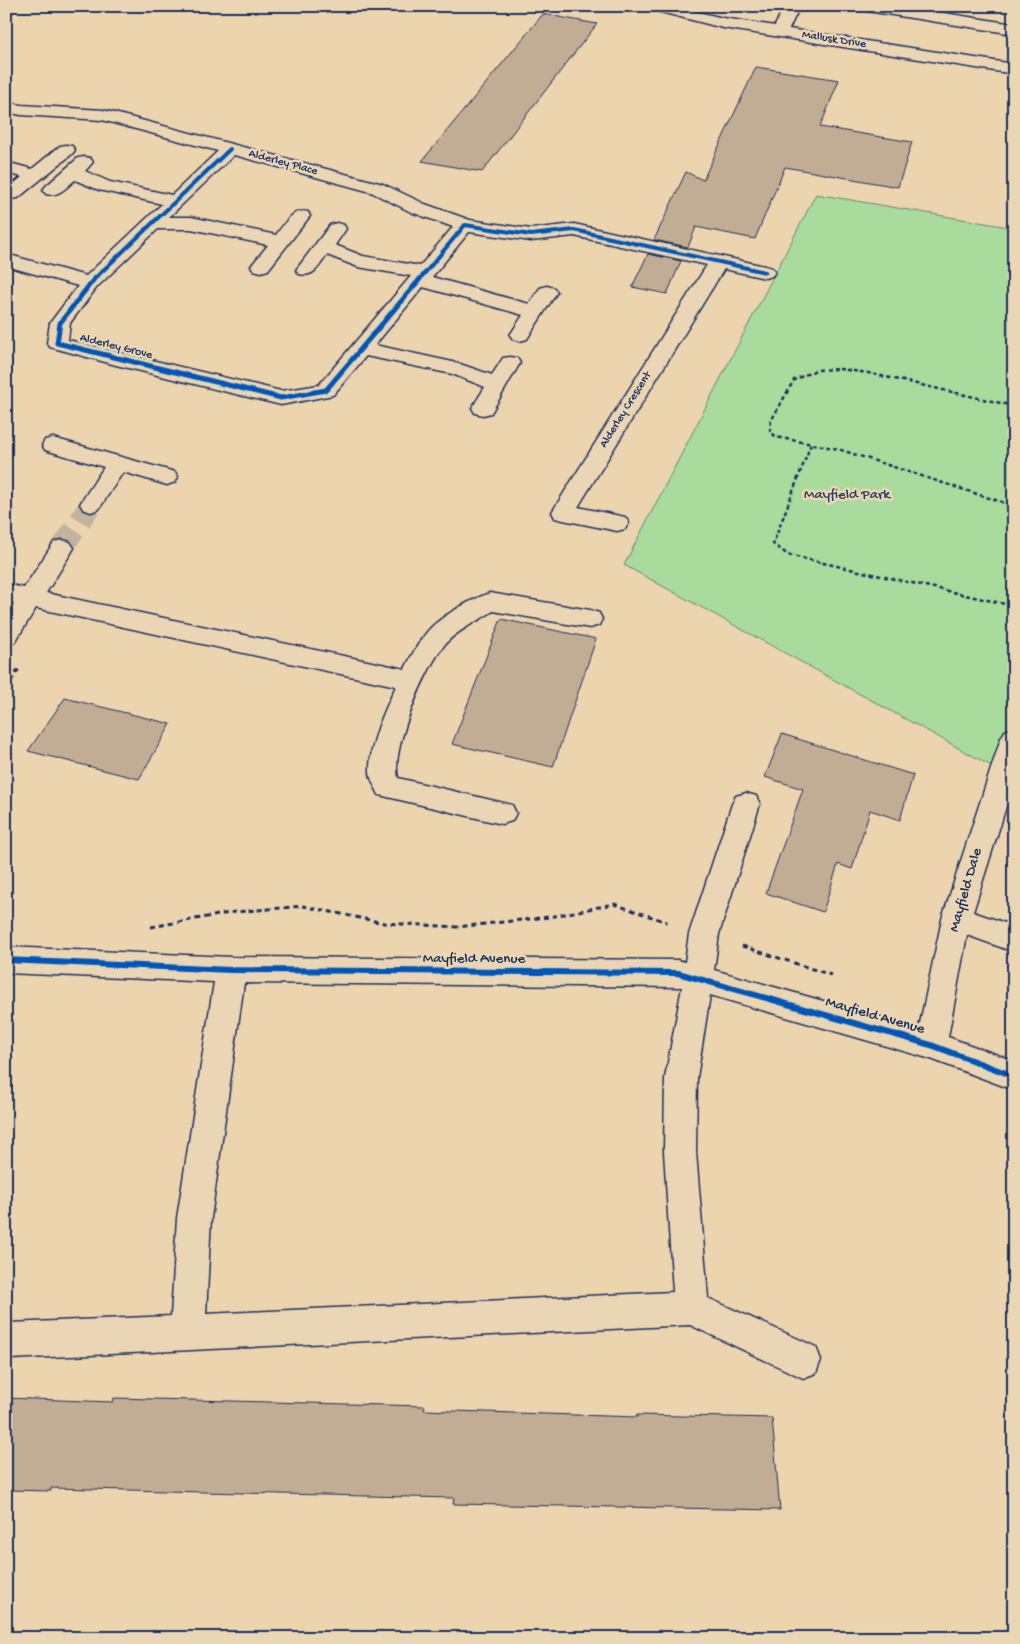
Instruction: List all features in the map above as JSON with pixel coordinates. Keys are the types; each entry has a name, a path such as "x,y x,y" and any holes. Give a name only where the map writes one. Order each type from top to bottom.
{"street":[{"name":"Mallusk Drive","path":"655,6 693,17 1014,69"},
{"path":"780,32 792,6"},
{"path":"867,6 1014,29"},
{"name":"Alderley Place","path":"6,107 21,110 103,115 377,188 418,208 465,225 531,235 574,230 765,272"},
{"name":"Alderley Grove","path":"230,149 90,283 60,323 57,343 281,398 326,390 361,348"},
{"path":"12,194 66,150"},
{"path":"6,167 35,175"},
{"path":"52,190 78,167 105,186 175,202"},
{"path":"262,266 301,216"},
{"path":"153,223 191,223 280,242"},
{"path":"465,225 423,277 361,348 457,369 497,384"},
{"path":"306,270 337,229"},
{"path":"323,247 358,261 423,277 534,312"},
{"path":"6,260 90,283"},
{"name":"Alderley Crescent","path":"617,523 563,512 718,262"},
{"path":"520,335 547,292"},
{"path":"482,408 510,363"},
{"path":"53,445 168,477"},
{"path":"91,504 118,463"},
{"path":"6,636 18,596 62,548"},
{"path":"18,596 412,680"},
{"path":"502,813 390,787 385,779 384,769 391,731 412,680 437,637 490,602 590,619"},
{"name":"Mayfield Dale","path":"931,1045 956,920 1014,738"},
{"path":"691,1308 680,1152 680,1087 704,934 746,804"},
{"path":"956,920 1014,939"},
{"name":"Mayfield Avenue","path":"6,960 231,970 678,973 931,1045 1014,1076"},
{"path":"187,1333 194,1218 231,970"},
{"path":"10,1342 691,1308 803,1360"}],"path":[{"path":"1014,406 868,373 840,369 816,370 794,380 771,421 770,431 776,437 838,449 1014,506"},
{"path":"811,444 773,544 788,555 1014,606"}],"green space":[{"name":"Mayfield Park","path":"816,194 1014,228 1014,742 995,768 624,565"}],"building":[{"path":"543,14 597,24 482,172 422,161"},
{"path":"756,67 839,80 820,127 912,142 898,187 785,167 755,239 696,227 688,247 654,240 686,172 703,180"},
{"path":"648,254 681,261 667,294 632,287"},
{"path":"501,619 596,639 553,767 452,744"},
{"path":"65,698 171,724 139,779 28,751"},
{"path":"782,734 913,775 900,820 870,810 852,869 838,864 823,912 766,893 803,789 765,777"},
{"path":"6,1398 113,1402 114,1398 425,1406 424,1410 637,1417 637,1415 772,1418 780,1510 453,1504 454,1498 51,1488 51,1491 6,1490"}],"tunnel":[{"path":"62,548 91,504"}],"cycle path":[{"path":"230,149 90,283 60,323 57,343 281,398 326,390 465,225 531,235 574,230 765,272"},
{"path":"6,960 231,970 678,973 931,1045 1014,1076"}]}
